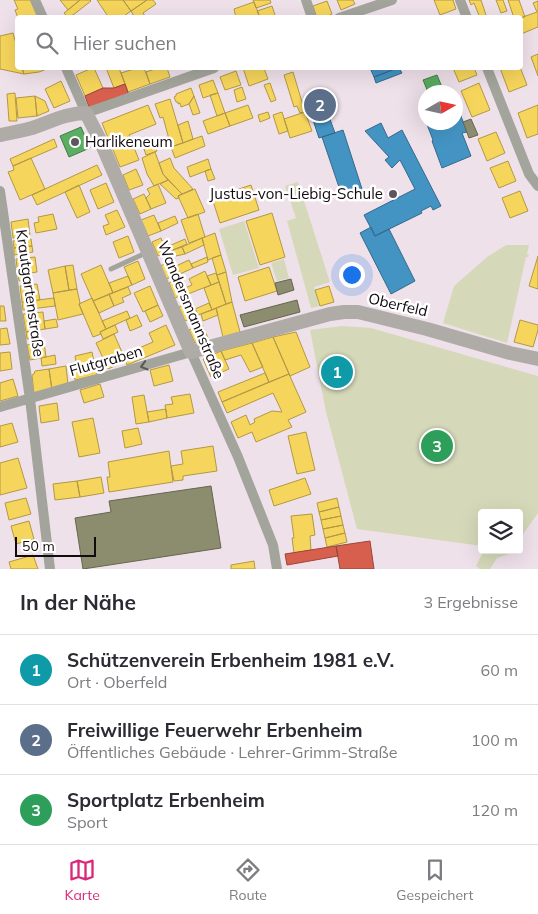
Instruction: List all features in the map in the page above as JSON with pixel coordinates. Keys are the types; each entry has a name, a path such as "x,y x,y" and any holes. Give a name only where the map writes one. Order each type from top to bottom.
{"street":[{"path":"35,0 42,15"},
{"path":"306,0 311,15"},
{"path":"348,15 392,0"},
{"path":"460,0 466,15"},
{"name":"Wandersmannstraße","path":"67,70 86,114 100,140 238,457 273,545 277,569"},
{"path":"0,135 30,128 76,113 86,114 208,70"},
{"path":"488,70 529,174 538,186"},
{"name":"Krautgartenstraße","path":"0,191 30,399 50,569"},
{"name":"Oberfeld","path":"191,352 330,314 358,312 538,359"},
{"name":"Flutgraben","path":"30,399 191,352"},
{"path":"0,407 30,399"}],"lane":[{"path":"111,269 148,252"}],"green space":[{"path":"298,182 330,282 314,287 319,306 311,308 287,221 296,218 285,186"},
{"path":"244,221 259,268 233,275 219,229"},
{"path":"506,245 529,245 527,254 529,255 526,257 507,343 443,323 454,286 487,257"},
{"path":"284,259 289,278 277,281 271,263"},
{"path":"342,326 371,328 538,376 538,513 523,534 523,509 478,509 478,545 357,529 326,412 310,330"},
{"path":"482,554 509,554 497,558 490,569 480,569 476,566"}],"building: Wohnen":[{"path":"14,0 31,0 38,15 17,15 15,10 18,9"},
{"path":"60,0 80,0 68,10"},
{"path":"80,0 91,1 73,15 66,15 64,13"},
{"path":"97,0 123,0 131,11 125,15 107,15"},
{"path":"123,0 147,0 131,11"},
{"path":"147,0 153,0 156,4 143,13 144,15 133,15 131,11"},
{"path":"253,0 270,0 271,3 256,8"},
{"path":"337,0 353,0 355,4 341,10"},
{"path":"434,0 453,0 456,9 440,15"},
{"path":"469,0 481,0 486,15 479,15 474,3 471,5"},
{"path":"496,0 503,0 507,11 501,13"},
{"path":"508,0 519,0 525,17 523,17 523,15 513,15"},
{"path":"327,1 332,14 316,15 313,6"},
{"path":"538,1 538,27 523,33 523,17 537,12 533,3"},
{"path":"254,2 259,15 235,15 234,9"},
{"path":"272,6 275,15 259,15 257,11"},
{"path":"13,33 15,40 15,70 23,70 24,74 0,69 0,36"},
{"path":"538,54 538,76 531,57"},
{"path":"23,70 44,70 39,72 24,74"},
{"path":"87,70 95,70 103,88 85,96 76,75"},
{"path":"107,70 120,70 125,84 114,88"},
{"path":"131,70 145,70 150,84 128,92 121,73"},
{"path":"168,70 170,77 150,84 146,72"},
{"path":"244,70 265,70 268,79 249,86"},
{"path":"454,70 475,70 477,75 459,82"},
{"path":"501,70 521,70 527,85 509,92"},
{"path":"236,71 241,85 225,90 220,77"},
{"path":"293,72 305,112 300,113 297,106 294,107 284,75"},
{"path":"213,80 218,93 203,98 199,85"},
{"path":"61,81 70,101 54,108 45,89"},
{"path":"270,83 276,100 271,102 264,85"},
{"path":"479,83 490,110 472,117 463,96 463,90"},
{"path":"242,87 246,99 237,102 234,90"},
{"path":"191,88 194,96 189,104 181,107 174,97 176,94"},
{"path":"15,93 17,121 9,121 7,94"},
{"path":"218,93 225,113 217,116 210,95"},
{"path":"35,96 45,101 49,111 37,116"},
{"path":"35,96 37,116 18,118 16,98"},
{"path":"194,96 200,113 193,115 189,104"},
{"path":"170,99 183,143 171,147 163,117 160,118 155,104"},
{"path":"148,105 156,124 129,135 139,160 120,167 102,123"},
{"path":"248,105 253,118 230,126 225,113"},
{"path":"538,105 538,134 527,138 518,113"},
{"path":"268,112 270,118 260,122 258,115"},
{"path":"282,112 288,131 279,134 273,115"},
{"path":"305,112 312,131 290,138 284,119"},
{"path":"225,113 230,126 208,134 203,121"},
{"path":"188,121 193,139 183,143 178,125"},
{"path":"496,132 505,153 487,161 478,139"},
{"path":"202,136 205,146 175,158 171,147"},
{"path":"54,139 57,147 13,166 10,159"},
{"path":"155,145 157,151 146,155 144,149"},
{"path":"155,152 163,174 168,180 154,186 147,174 142,158"},
{"path":"31,158 45,189 20,200 8,172 14,170 13,166"},
{"path":"170,158 174,168 193,189 182,194 163,174 159,163"},
{"path":"208,159 211,169 190,177 187,167"},
{"path":"508,161 516,181 499,188 490,168"},
{"path":"97,165 102,175 37,205 32,195"},
{"path":"136,169 143,185 129,190 123,175"},
{"path":"211,169 215,179 208,181 205,171"},
{"path":"168,180 182,194 178,196 179,198 176,199 160,184"},
{"path":"106,183 114,202 98,209 90,190"},
{"path":"158,184 166,203 151,209 146,198 150,194 147,189"},
{"path":"79,185 90,212 77,218 65,192"},
{"path":"251,185 259,210 220,223 212,198"},
{"path":"195,189 205,212 188,218 178,196"},
{"path":"520,191 528,211 510,218 502,198"},
{"path":"144,194 151,209 140,214 133,199"},
{"path":"117,210 125,227 106,235 103,226 109,224 105,215"},
{"path":"272,213 285,257 260,265 246,221"},
{"path":"53,214 57,229 36,233 34,223 39,222 38,217"},
{"path":"198,214 205,237 189,243 181,220"},
{"path":"154,215 161,231 148,236 141,220"},
{"path":"175,216 178,223 161,231 158,223"},
{"path":"28,219 30,235 13,238 11,222"},
{"path":"215,233 221,255 208,260 202,238"},
{"path":"128,236 134,252 119,258 113,242"},
{"path":"161,238 162,241 166,240 169,246 185,239 187,244 158,256 152,242"},
{"path":"202,238 204,245 185,254 182,247"},
{"path":"31,239 32,246 14,248 13,241"},
{"path":"32,246 33,252 14,255 14,248"},
{"path":"182,247 185,254 176,256 173,250"},
{"path":"221,255 226,272 217,275 212,258"},
{"path":"538,256 538,289 529,286"},
{"path":"35,257 37,272 18,275 16,259"},
{"path":"207,257 208,262 193,268 191,264"},
{"path":"174,260 180,274 166,279 160,266"},
{"path":"189,260 193,268 180,274 176,266"},
{"path":"138,261 145,279 132,285 124,267"},
{"path":"73,265 77,289 69,290 65,266"},
{"path":"101,265 113,293 93,301 81,274"},
{"path":"65,266 69,290 53,293 48,270"},
{"path":"269,267 277,291 245,301 238,277"},
{"path":"205,271 211,285 188,294 185,288 192,285 189,279"},
{"path":"226,272 232,302 226,304 217,275"},
{"path":"30,273 31,279 19,281 18,275"},
{"path":"216,273 219,282 211,285 207,276"},
{"path":"128,276 132,285 113,293 109,283"},
{"path":"181,278 187,293 175,298 169,283"},
{"path":"219,282 226,304 212,310 204,288"},
{"path":"37,284 40,300 22,302 20,286"},
{"path":"150,286 158,305 143,312 134,293"},
{"path":"329,286 334,302 320,306 315,290"},
{"path":"128,287 131,294 122,298 124,302 114,306 109,294"},
{"path":"77,289 79,304 83,314 58,320 53,293"},
{"path":"109,294 114,306 99,313 93,301"},
{"path":"54,298 55,306 23,310 22,302"},
{"path":"92,298 106,329 100,332 101,334 93,337 79,304"},
{"path":"192,301 198,315 185,321 179,307"},
{"path":"232,302 240,332 223,337 216,308"},
{"path":"209,303 212,310 198,315 195,309"},
{"path":"158,305 163,316 150,322 145,311"},
{"path":"0,306 4,306 6,321 0,321"},
{"path":"216,308 218,315 203,321 201,314"},
{"path":"127,311 130,318 106,329 102,321"},
{"path":"43,312 45,329 26,332 23,314"},
{"path":"137,315 142,326 130,331 126,320"},
{"path":"56,319 58,327 45,329 44,321"},
{"path":"520,320 538,325 533,347 514,342"},
{"path":"202,324 208,338 195,343 189,330"},
{"path":"115,325 118,332 103,339 100,332"},
{"path":"166,325 175,345 127,365 123,355 153,342 149,333"},
{"path":"7,328 10,344 0,345 0,329"},
{"path":"37,330 38,338 27,339 26,332"},
{"path":"296,332 310,367 290,376 273,337"},
{"path":"114,334 126,361 108,369 96,343"},
{"path":"273,337 289,374 269,382 252,343"},
{"path":"44,342 46,357 30,360 27,345"},
{"path":"252,343 263,367 250,372 241,355 225,360 221,351"},
{"path":"221,351 229,369 211,377 203,359"},
{"path":"10,352 12,369 0,371 0,353"},
{"path":"92,352 97,375 75,380 71,363 76,362 75,356"},
{"path":"55,355 56,364 42,366 41,358"},
{"path":"169,365 173,381 154,386 150,370"},
{"path":"66,366 68,385 52,390 49,369"},
{"path":"49,369 52,390 34,394 32,375 35,371"},
{"path":"265,373 269,382 222,402 218,392"},
{"path":"289,374 306,412 288,420 292,427 256,442 252,432 238,438 231,422 246,415 250,425 255,422 254,419 272,411 282,412 273,393 227,413 222,402"},
{"path":"13,379 18,396 0,401 0,383"},
{"path":"100,384 104,397 84,403 80,390"},
{"path":"190,394 194,413 167,418 165,405 173,404 171,397"},
{"path":"144,395 149,422 136,424 132,397"},
{"path":"57,403 59,420 41,423 39,406"},
{"path":"166,409 167,418 149,422 147,412"},
{"path":"93,418 100,453 79,457 72,422"},
{"path":"12,423 18,442 0,447 0,426"},
{"path":"138,428 142,444 125,448 122,431"},
{"path":"306,432 315,470 297,474 288,436"},
{"path":"213,446 217,471 183,476 183,480 174,481 171,466 183,464 181,451"},
{"path":"169,451 173,482 109,492 108,462"},
{"path":"18,458 27,488 0,495 0,463"},
{"path":"101,477 104,493 80,497 77,481"},
{"path":"305,478 311,494 274,506 269,490"},
{"path":"77,481 80,497 55,500 53,484"},
{"path":"26,498 31,514 9,520 5,503"},
{"path":"337,498 339,507 319,512 317,503"},
{"path":"339,507 341,516 321,520 319,512"},
{"path":"312,514 315,535 310,536 311,550 294,553 291,516"},
{"path":"341,516 343,525 323,529 321,520"},
{"path":"29,521 34,539 16,544 11,526"},
{"path":"343,525 345,533 325,538 323,529"},
{"path":"345,533 347,542 327,547 325,538"},
{"path":"33,555 38,569 11,569 9,562"},
{"path":"254,561 255,569 231,569 231,565"}],"building: Handel":[{"path":"125,84 129,95 90,110 85,96 103,88 114,88"},
{"path":"370,541 374,569 340,569 336,546"},
{"path":"336,546 338,556 287,565 285,554"}],"building: Schulen":[{"path":"371,70 392,70 374,77"},
{"path":"393,70 400,70 402,73 376,83 374,77"},
{"path":"319,89 335,133 319,138 309,108 314,106 309,92"},
{"path":"463,122 467,132 462,133 471,156 442,168 429,130 463,130"},
{"path":"381,123 388,138 402,130 441,206 433,210 431,206 421,211 422,213 375,236 364,215 415,189 400,160 392,168 385,160 389,157 365,131"},
{"path":"343,130 363,192 343,199 322,137"},
{"path":"371,227 375,236 389,229 415,281 391,294 360,233"}],"building: Öffentlich":[{"path":"437,75 441,85 425,85 423,80"},
{"name":"Harlikeneum","path":"81,127 90,148 69,157 60,136"}],"building: Industrie":[{"path":"471,119 478,135 469,138 463,122"},
{"path":"291,279 294,290 278,295 275,283"},
{"path":"297,300 300,312 244,327 240,315"},
{"path":"211,486 221,548 83,569 75,518 111,512 109,501"}],"building: Sonstige":[{"path":"337,355 351,363 336,390 322,382"}],"place":[{"name":"Freiwillige Feuerwehr Erbenheim","path":"320,105"},
{"name":"Harlikeneum","path":"75,142"},
{"name":"Justus-von-Liebig-Schule","path":"393,194"},
{"name":"Schützenverein Erbenheim 1981 e.V.","path":"337,372"},
{"name":"Sportplatz Erbenheim","path":"437,446"}]}
